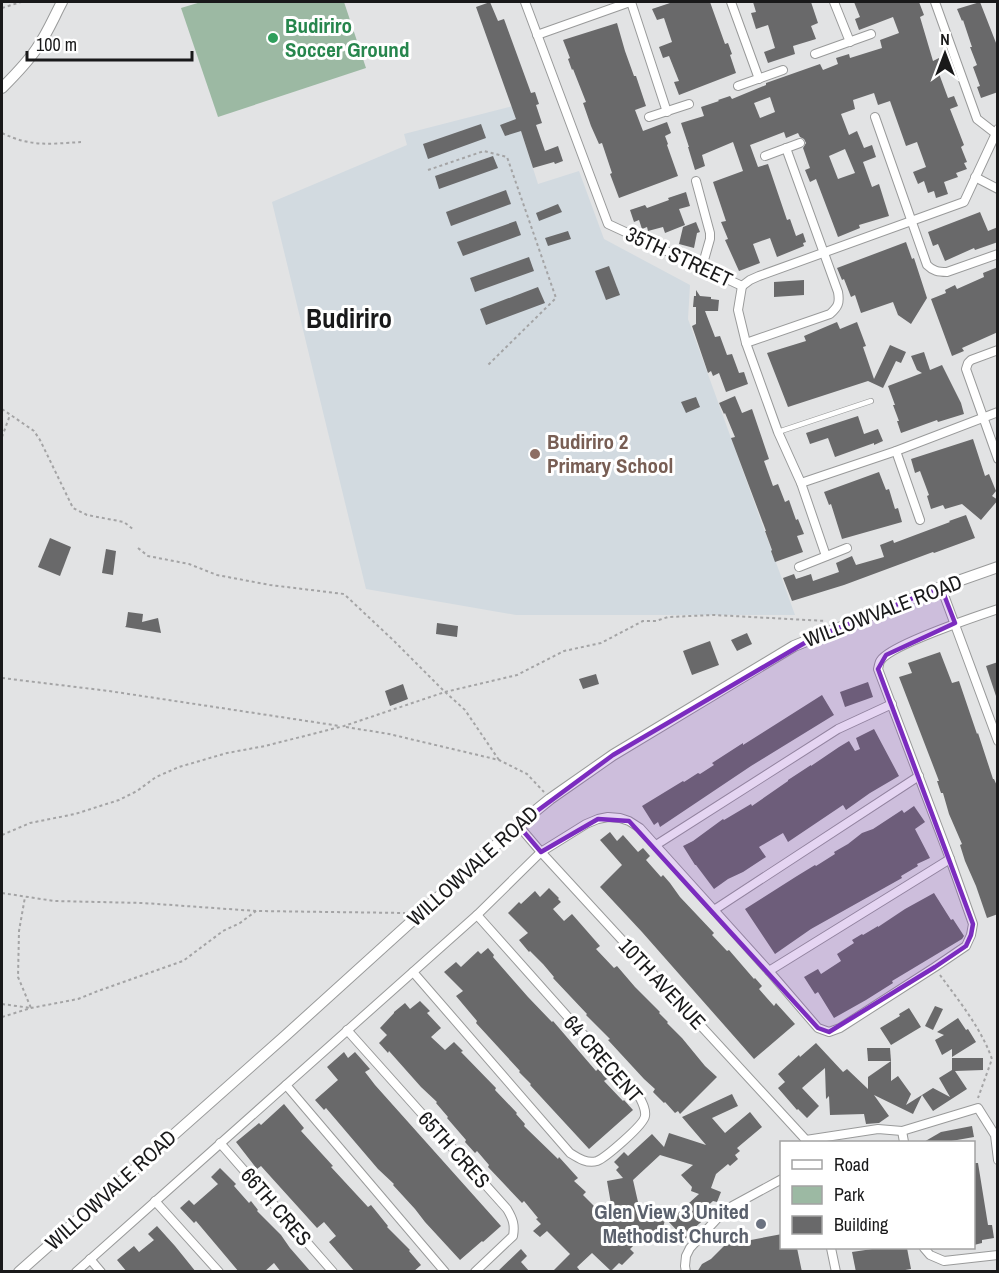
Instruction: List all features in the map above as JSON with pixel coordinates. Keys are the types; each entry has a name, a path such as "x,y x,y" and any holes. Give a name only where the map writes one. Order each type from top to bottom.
{"street":[{"path":"2,88 36,50 62,2"},
{"name":"35TH STREET","path":"525,2 608,224 742,286 759,276 964,202 996,131"},
{"path":"537,35 630,2 667,112"},
{"path":"731,2 759,79"},
{"path":"834,2 850,42"},
{"path":"934,2 977,119 996,131"},
{"path":"815,54 871,34"},
{"path":"738,86 783,70"},
{"path":"649,117 689,104"},
{"path":"874,117 927,265 938,272 947,272 998,254"},
{"path":"765,156 800,143"},
{"path":"746,343 830,314 840,302 786,148"},
{"path":"975,177 998,189"},
{"path":"696,181 710,233 702,267"},
{"path":"742,286 738,310 746,343 778,432 801,483 826,556"},
{"path":"998,350 971,360 966,369 990,415 998,459"},
{"path":"801,483 896,451 990,415"},
{"path":"896,451 920,520"},
{"path":"799,567 847,548"},
{"name":"WILLOWVALE ROAD","path":"19,1272 518,825 550,799 622,749 794,646 998,567"},
{"path":"941,588 998,741"},
{"path":"76,1272 477,915 541,852 598,819 620,818 640,828 769,970 818,1028 829,1032 840,1029 966,946 972,935 973,924 878,669 880,661 897,648 998,609"},
{"path":"656,845 838,729 892,704"},
{"path":"714,910 919,776"},
{"name":"10TH AVENUE","path":"518,825 806,1141"},
{"path":"769,970 950,859"},
{"name":"64 CRECENT","path":"413,972 570,1153 587,1161 597,1161 641,1125 645,1117 645,1107 640,1098 477,915"},
{"name":"65TH CRES","path":"347,1030 507,1209 513,1220 515,1229 513,1236 475,1272"},
{"path":"286,1085 445,1272"},
{"path":"806,1141 878,1129 902,1131 978,1108 995,1135 998,1160"},
{"path":"902,1131 904,1141"},
{"name":"66TH CRES","path":"220,1143 333,1272"},
{"path":"686,1272 686,1256 690,1248 726,1210 780,1180"},
{"path":"155,1201 219,1272"},
{"path":"831,1249 836,1272"},
{"path":"925,1249 930,1256 944,1261 998,1255"},
{"path":"90,1259 101,1272"}],"lane":[{"path":"778,432 871,401"}],"path":[{"path":"2,8 21,2"},
{"path":"2,133 18,140 42,144 81,142"},
{"path":"428,170 484,151 507,157 556,298 487,366"},
{"path":"2,408 34,431 73,508 87,514 124,522 134,530"},
{"path":"2,437 10,414"},
{"path":"138,548 148,556 189,564 217,575 270,585 344,594 465,710 499,760"},
{"path":"2,835 30,823 75,814 119,800 137,791 156,777 179,767 227,753 344,726 445,692 517,675 564,651 601,643 643,621 656,621 668,617 714,615 830,621"},
{"path":"2,678 109,691 389,734 499,760 526,774 550,799"},
{"path":"2,893 54,901 143,903 256,911 408,913 416,917"},
{"path":"25,897 19,931 18,977 31,1008"},
{"path":"2,1017 31,1008 78,999 183,961 256,911"},
{"path":"935,968 963,1006 987,1045 992,1059 978,1097 978,1108"},
{"path":"2,1004 31,1008"},
{"path":"992,1059 998,1061"}],"highlighted area":[{"path":"941,587 955,623 886,655 878,669 973,924 966,946 829,1032 818,1028 629,821 598,819 541,852 518,825 613,755 813,638"}],"shaded area":[{"name":"Budiriro 2 Primary School","path":"513,106 538,184 579,171 604,239 690,285 688,319 795,615 516,615 366,589 272,202 407,145 404,134"}],"green space":[{"name":"Budiriro Soccer Ground","path":"201,2 344,2 366,68 218,117 181,8"}],"building":[{"path":"490,2 498,21 504,19 531,93 535,92 539,104 536,105 542,123 536,125 545,151 558,146 563,161 533,168 521,131 505,136 500,125 516,119 476,7"},
{"path":"673,2 710,2 725,44 728,43 736,73 679,95 674,82 679,81 669,56 663,58 659,47 672,42 664,18 657,20 652,9"},
{"path":"753,2 811,2 818,23 811,26 816,39 793,46 795,54 768,63 764,52 775,48 768,25 756,29 751,13 756,12"},
{"path":"854,2 919,2 924,15 920,17 933,61 939,58 943,69 938,71 948,98 954,96 958,106 950,109 964,145 961,147 967,162 964,163 967,169 956,173 958,177 944,182 948,194 936,198 934,191 928,193 924,181 918,184 913,172 926,167 917,142 906,146 890,101 878,105 874,93 853,100 855,109 841,114 849,135 857,131 864,148 872,145 876,157 863,162 872,187 879,184 889,216 859,225 860,228 838,237 816,179 810,182 805,170 810,168 803,148 806,143 804,139 798,133 786,138 784,132 750,145 758,167 768,164 787,220 790,219 796,236 803,233 806,242 803,243 804,246 777,257 770,238 753,244 760,263 739,271 725,240 728,239 721,222 726,221 713,182 743,171 733,142 702,155 705,166 695,170 681,123 704,116 701,107 718,100 730,96 732,99 766,85 766,83 820,64 823,70 838,64 836,58 849,54 850,58 882,48 880,40 899,33 893,17 859,30 855,19 860,17","holes":["770,97 775,112 760,118 754,103","845,149 855,173 838,179 829,156"]},
{"path":"980,2 998,48 998,92 981,98 977,87 980,86 973,67 977,65 963,20 957,9"},
{"path":"617,23 646,106 635,110 643,131 667,122 671,133 665,136 678,176 619,198 602,143 599,144 591,126 583,103 586,102 572,70 563,40"},
{"path":"481,124 486,138 428,159 423,144"},
{"path":"493,156 498,168 439,189 435,176"},
{"path":"506,190 511,204 451,226 446,212"},
{"path":"686,192 690,206 679,209 685,225 665,233 663,227 648,231 647,227 642,229 639,220 634,222 630,210 645,205 647,208"},
{"path":"558,204 562,212 539,221 536,213"},
{"path":"980,212 988,231 998,227 998,242 975,250 974,248 945,261 938,244 933,246 928,232"},
{"path":"516,221 521,235 463,256 457,242"},
{"path":"696,222 700,232 697,233 694,248 679,244 683,227"},
{"path":"568,231 571,239 548,246 545,238"},
{"path":"906,242 912,259 914,258 927,298 911,324 898,315 893,302 861,313 855,295 851,297 837,268"},
{"path":"529,257 534,271 475,292 470,278"},
{"path":"609,266 620,295 606,300 595,271"},
{"path":"998,267 998,332 962,348 964,351 952,356 931,299 946,293 945,290 955,285 957,289 984,277 983,273"},
{"path":"804,280 804,295 774,297 774,282"},
{"path":"538,287 545,303 486,325 480,309"},
{"path":"696,290 700,296 719,300 718,311 705,311 715,337 720,336 727,355 732,354 739,373 744,372 748,384 726,392 719,373 713,376 711,371 708,373 692,326 696,324 696,307 693,307"},
{"path":"837,322 840,329 857,322 874,379 890,345 906,352 901,363 896,361 883,388 868,381 788,407 767,353 806,341 804,336"},
{"path":"924,352 930,370 942,365 964,414 938,422 937,420 901,433 888,386 922,373 917,370 911,356"},
{"path":"735,396 742,413 752,409 769,459 764,461 773,486 778,484 785,502 789,500 804,534 797,536 803,552 775,562 766,531 731,438 735,437 719,403"},
{"path":"696,397 700,407 686,413 681,402"},
{"path":"858,416 864,434 878,429 883,441 835,457 828,438 810,444 806,433"},
{"path":"973,439 985,476 989,474 996,491 992,496 998,500 981,520 962,504 945,509 943,505 931,509 927,496 929,495 920,471 915,473 911,459"},
{"path":"879,472 886,490 889,489 895,509 898,508 902,522 842,539 831,504 829,505 824,492"},
{"path":"966,515 975,538 792,601 783,578 794,574 796,579 811,574 813,581 839,572 836,563 852,556 856,565 884,557 880,545 893,540 894,543"},
{"path":"50,538 71,547 60,576 38,567"},
{"path":"106,549 116,551 113,575 102,573"},
{"path":"128,612 143,614 142,622 158,618 161,633 125,627"},
{"path":"437,623 458,626 457,637 436,634"},
{"path":"747,633 752,644 737,651 731,640"},
{"path":"710,641 719,665 692,675 683,651"},
{"path":"940,652 952,683 959,681 998,788 998,914 987,918 965,861 960,845 962,844 943,793 941,793 937,781 939,781 899,677 912,673 908,663"},
{"path":"998,662 998,695 996,696 986,666"},
{"path":"596,674 599,684 583,689 579,679"},
{"path":"868,682 873,697 845,707 840,692"},
{"path":"403,684 408,699 390,706 385,691"},
{"path":"822,695 834,715 751,766 660,827 658,822 654,825 642,806 683,781 700,774 714,765 712,763"},
{"path":"874,729 899,776 846,810 843,805 788,842 783,833 759,847 766,857 714,889 683,846 723,819 751,804 752,806 849,741 855,751 860,749 856,738"},
{"path":"914,806 925,822 915,829 930,858 917,864 918,866 901,876 902,878 811,929 775,954 745,909 835,854 834,852 862,833 873,829 902,810 904,813"},
{"path":"610,832 617,841 623,835 638,852 643,848 650,856 646,860 661,877 663,875 714,933 712,935 755,978 762,986 759,989 774,1006 776,1003 795,1024 754,1059 600,887 622,865 600,840"},
{"path":"549,888 561,902 553,909 564,921 572,914 600,946 596,949 614,968 617,966 717,1077 680,1114 678,1111 675,1113 653,1092 655,1089 519,940 528,933 508,913 535,891 540,897"},
{"path":"934,893 964,936 962,939 834,1018 818,992 815,994 804,977 818,969 821,974 841,961 837,954 854,943 852,940"},
{"path":"488,948 494,955 493,957 528,997 553,1021 596,1071 598,1069 607,1079 604,1081 633,1110 589,1149 476,1023 477,1021 456,996 463,991 444,972 456,962 461,967 478,951 481,954"},
{"path":"420,1001 430,1011 427,1013 441,1028 431,1037 445,1050 454,1042 463,1051 461,1052 517,1113 525,1124 524,1126 558,1159 559,1157 578,1178 574,1181 586,1192 583,1195 601,1213 611,1204 607,1181 623,1178 616,1170 619,1167 614,1162 624,1152 628,1156 652,1134 664,1147 669,1133 706,1145 682,1117 732,1094 738,1106 712,1118 725,1133 750,1112 762,1127 737,1148 740,1151 735,1155 738,1159 716,1174 711,1188 721,1192 717,1202 713,1201 702,1211 707,1217 685,1239 667,1220 699,1194 691,1191 692,1187 681,1175 693,1165 660,1155 633,1180 638,1202 651,1216 665,1220 659,1242 642,1237 630,1249 634,1253 622,1265 619,1263 611,1271 592,1253 577,1267 581,1272 552,1272 570,1254 547,1231 540,1237 533,1231 541,1224 536,1219 538,1218 524,1201 522,1203 488,1167 489,1165 477,1151 475,1153 465,1142 466,1140 437,1102 379,1043 387,1035 380,1028 394,1012 405,1003 410,1009"},
{"path":"935,1006 943,1009 933,1030 925,1026"},
{"path":"909,1008 921,1027 891,1045 880,1028"},
{"path":"958,1018 976,1042 952,1057 952,1049 942,1055 935,1040 944,1035 937,1032"},
{"path":"816,1043 843,1072 847,1069 868,1089 868,1077 891,1061 891,1081 898,1076 911,1094 906,1105 933,1088 950,1097 939,1078 952,1070 952,1058 983,1058 983,1070 955,1071 967,1089 933,1111 922,1095 913,1114 874,1095 889,1116 879,1123 866,1124 864,1114 830,1115 829,1096 826,1099 825,1068 802,1088 819,1106 807,1118 778,1088 785,1082 778,1074"},
{"path":"867,1048 890,1048 891,1061 868,1061"},
{"path":"344,1052 348,1058 355,1052 370,1069 365,1072 375,1085 501,1226 460,1260 326,1108 324,1110 315,1100 338,1080 327,1067"},
{"path":"284,1104 304,1128 301,1131 333,1166 331,1167 368,1207 371,1205 387,1227 410,1250 421,1265 413,1272 355,1272 329,1242 336,1236 324,1222 317,1228 261,1166 257,1169 236,1142 259,1123 261,1125"},
{"path":"972,1126 974,1137 951,1141 925,1141 941,1132"},
{"path":"975,1163 978,1163 988,1225 992,1225 994,1238 982,1240 982,1243 975,1245"},
{"path":"220,1168 311,1272 281,1272 274,1263 264,1272 239,1272 196,1221 194,1223 180,1208 189,1200 194,1205 218,1184 211,1177"},
{"path":"157,1226 196,1272 127,1272 117,1260 134,1246 139,1252 154,1240 148,1234"},
{"path":"780,1234 780,1249 797,1249 802,1272 697,1272 702,1264 711,1259 728,1242 730,1244"},
{"path":"521,1249 527,1256 521,1262 530,1272 497,1272"},
{"path":"872,1249 907,1249 911,1269 894,1272 856,1272 852,1252"}],"place":[{"name":"Budiriro Soccer Ground","path":"273,38"},
{"name":"Budiriro 2 Primary School","path":"535,454"},
{"name":"Glen View 3 United Methodist Church","path":"761,1224"}],"district":[{"name":"Budiriro","path":"349,319"}]}
